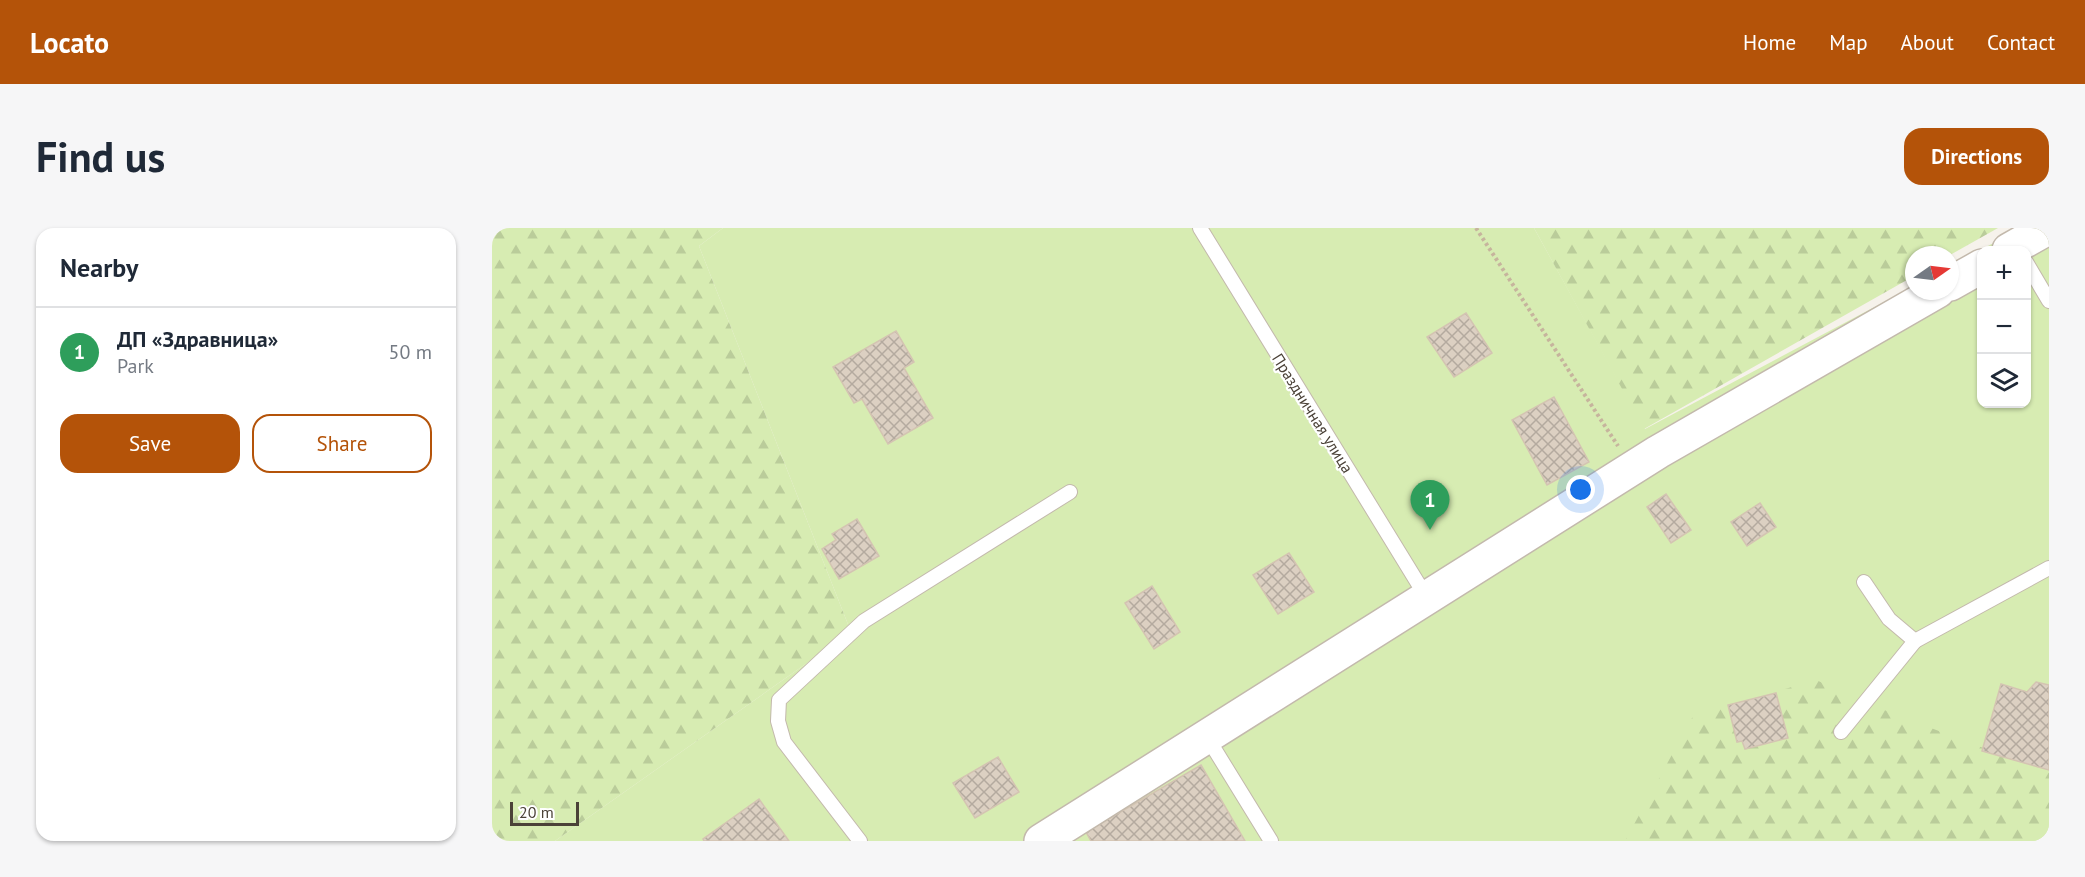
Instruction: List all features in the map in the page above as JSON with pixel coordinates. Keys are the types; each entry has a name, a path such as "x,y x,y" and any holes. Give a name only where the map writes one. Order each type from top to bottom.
{"street":[{"path":"2026,246 2048,228"},
{"path":"1959,279 1977,269"},
{"path":"1041,841 1633,468 1922,300"}],"lane":[{"name":"Праздничная улица","path":"1200,228 1427,598"},
{"path":"2031,273 2049,302"},
{"path":"860,841 784,742 778,721 779,700 864,621 1070,492"},
{"path":"1841,732 1915,642 2049,568"},
{"path":"1864,582 1889,619 1915,642"},
{"path":"1207,737 1271,841"}],"path":[{"path":"1476,228 1633,468"}],"green space":[{"path":"492,228 723,228 699,246 851,632 555,841 492,841"},
{"path":"723,228 1534,228 1645,429 1905,291 1905,300 1959,300 1959,261 1977,252 1977,408 2031,408 2031,246 1988,246 2022,228 2049,228 2049,841 555,841 851,632 699,246"},
{"path":"1534,228 1998,228 1959,250 1959,246 1905,246 1905,281 1644,429"},
{"path":"1816,680 1889,712 2049,773 2049,841 1625,841 1693,716"}],"building":[{"path":"1466,313 1492,353 1454,377 1427,337"},
{"path":"896,331 914,362 904,368 933,418 888,444 862,399 854,403 833,367"},
{"path":"1554,397 1589,462 1547,485 1512,420"},
{"path":"1666,494 1691,530 1671,543 1647,507"},
{"path":"1760,503 1776,527 1747,546 1731,522"},
{"path":"857,519 879,556 839,579 822,549 836,540 832,534"},
{"path":"1289,553 1314,592 1278,614 1253,575"},
{"path":"1152,586 1180,632 1154,649 1125,603"},
{"path":"2036,682 2049,685 2049,770 1982,751 2001,684 2027,692"},
{"path":"1776,693 1788,738 1745,749 1742,741 1737,742 1728,705"},
{"path":"998,757 1019,792 975,818 953,783"},
{"path":"1201,765 1245,841 1091,841 1086,832"},
{"path":"759,799 789,841 704,841 703,839"}],"place":[{"name":"ДП «Здравница»","path":"1430,530"}]}
